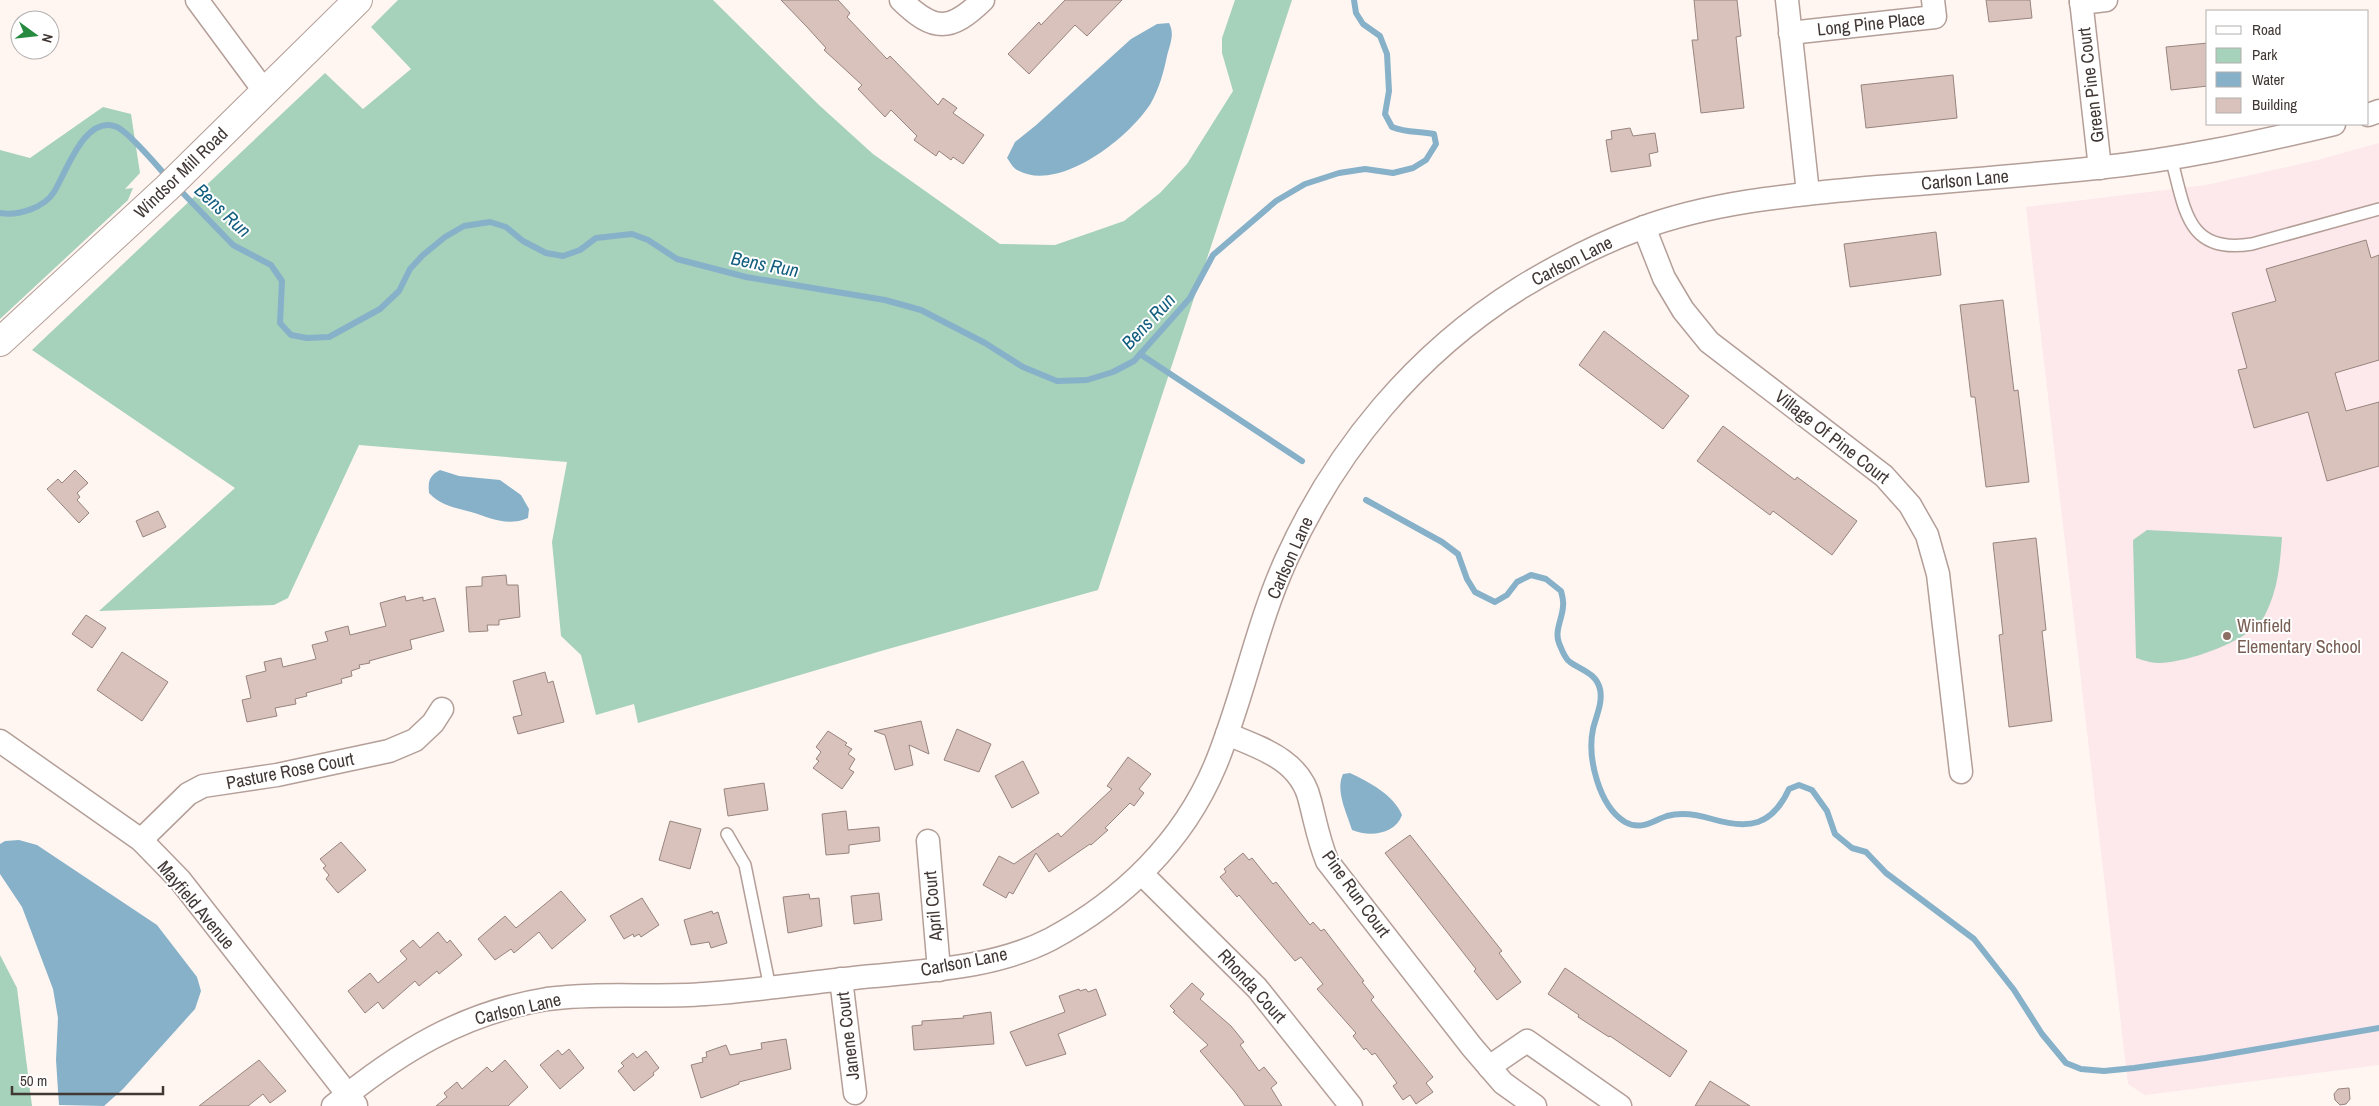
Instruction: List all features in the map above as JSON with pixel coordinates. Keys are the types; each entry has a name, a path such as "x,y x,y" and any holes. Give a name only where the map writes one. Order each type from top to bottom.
{"main road":[{"name":"Windsor Mill Road","path":"0,342 172,183 358,0"}],"street":[{"path":"197,0 265,92"},
{"path":"901,0 918,16 933,23 948,23 964,18 983,0"},
{"path":"1787,0 1808,193"},
{"name":"Long Pine Place","path":"1790,33 1935,17 1933,0"},
{"name":"Green Pine Court","path":"2100,168 2081,1 2106,0"},
{"name":"Carlson Lane","path":"346,1102 412,1047 459,1024 503,1009 550,999 594,996 653,997 770,988 939,970 994,960 1045,942 1091,915 1142,874 1174,836 1196,805 1215,766 1284,564 1319,495 1374,417 1419,366 1467,325 1520,288 1583,253 1644,227 1697,212 1808,193 2100,168 2254,144 2330,125"},
{"name":"Village Of Pine Court","path":"1644,227 1664,278 1683,310 1709,342 1884,476 1910,504 1927,535 1938,574 1962,772"},
{"name":"Pasture Rose Court","path":"141,840 188,794 203,786 277,775 388,750 415,740 433,724 442,709"},
{"name":"Pine Run Court","path":"1226,734 1269,751 1295,772 1310,800 1314,827 1327,861 1489,1067 1503,1083 1535,1106"},
{"name":"Mayfield Avenue","path":"0,740 141,840 180,880 346,1102"},
{"name":"April Court","path":"928,841 939,970"},
{"name":"Rhonda Court","path":"1142,874 1257,988 1351,1106"},
{"name":"Janene Court","path":"841,979 855,1093"},
{"path":"1489,1067 1527,1041 1620,1106"}],"lane":[{"path":"2171,158 2188,220 2199,234 2215,244 2234,247 2252,244 2379,209"},
{"path":"727,834 746,865 770,988"}],"shaded area":[{"name":"Winfield Elementary School","path":"2379,143 2379,1065 2145,1095 2128,1084 2026,207 2206,185 2318,160"}],"green space":[{"path":"398,0 713,0 819,105 873,154 1000,244 1055,245 1124,221 1160,193 1187,164 1233,91 1222,53 1222,38 1235,0 1292,0 1098,590 881,651 638,723 634,704 596,715 581,655 561,636 552,542 567,462 359,445 288,598 274,605 99,611 235,488 32,350 325,73 363,109 411,69 371,27"},
{"path":"103,107 131,114 140,173 125,189 133,188 128,200 0,319 0,150 30,158"},
{"path":"2147,530 2282,537 2276,586 2265,615 2258,625 2233,642 2201,655 2158,663 2136,658 2133,540"},
{"path":"0,955 17,988 32,1106 0,1106"}],"water":[{"path":"1169,23 1172,31 1171,39 1159,86 1151,103 1141,117 1127,131 1092,158 1072,168 1053,174 1034,175 1014,168 1007,158 1015,142 1131,39 1157,24"},
{"path":"440,470 459,476 500,480 521,495 529,509 528,518 513,522 499,521 443,503 429,493 430,479 433,474"},
{"path":"1350,773 1373,785 1393,801 1402,815 1394,827 1381,833 1373,834 1352,830 1340,788 1343,774"},
{"path":"19,840 37,845 157,925 197,977 201,991 195,1009 123,1089 104,1106 59,1105 56,1060 58,1018 53,989 22,907 0,874 0,844 5,841"}],"building":[{"path":"781,0 838,0 850,13 847,17 887,59 890,56 938,105 943,98 957,108 953,113 984,135 963,164 953,157 951,160 939,151 936,156 914,140 917,136 891,110 885,117 858,89 862,85 824,50 826,48"},
{"path":"1065,0 1122,0 1087,36 1075,25 1029,74 1008,54 1039,22 1041,25"},
{"path":"1694,0 1737,0 1741,36 1736,37 1744,108 1701,113 1692,40 1698,40"},
{"path":"1986,0 2030,0 2032,18 1989,22"},
{"path":"2206,43 2206,86 2171,90 2166,47"},
{"path":"1953,75 1957,118 1866,128 1861,85"},
{"path":"1630,128 1633,136 1655,133 1658,152 1649,154 1651,166 1611,172 1606,140 1612,139 1611,131"},
{"path":"1936,232 1941,275 1850,287 1844,244"},
{"path":"2366,240 2371,258 2379,255 2379,360 2335,373 2346,411 2379,402 2379,466 2327,481 2308,412 2254,428 2238,370 2247,368 2232,313 2276,301 2266,269"},
{"path":"2003,300 2014,391 2018,390 2029,482 1986,487 1975,397 1971,397 1960,305"},
{"path":"1604,331 1689,396 1663,429 1579,365"},
{"path":"1723,426 1795,480 1797,477 1857,521 1832,555 1773,511 1770,515 1697,461"},
{"path":"75,470 88,483 77,493 80,497 77,500 89,513 79,523 47,489 58,479 62,483"},
{"path":"158,511 166,527 143,537 136,521"},
{"path":"2036,538 2046,630 2042,631 2052,721 2009,727 1999,635 2003,634 1993,543"},
{"path":"506,575 507,585 518,585 520,617 499,620 499,625 487,625 488,631 469,632 466,587 482,586 482,577"},
{"path":"405,596 406,601 423,597 423,601 435,598 444,631 410,640 412,649 359,665 360,668 351,671 352,676 341,679 342,683 306,693 307,696 295,699 296,704 275,708 277,716 247,722 242,700 251,698 246,676 266,671 264,662 281,658 283,667 316,659 312,645 328,641 325,632 348,626 350,635 386,626 380,603"},
{"path":"86,615 106,628 92,648 72,634"},
{"path":"122,652 168,682 142,721 97,690"},
{"path":"545,672 548,683 553,681 564,722 518,734 513,717 522,715 513,681"},
{"path":"921,721 929,754 909,745 913,765 895,770 885,735 874,731"},
{"path":"957,729 991,744 979,772 944,760"},
{"path":"828,731 847,743 845,745 852,749 848,754 855,759 849,769 854,772 842,789 813,768 819,761 816,759 821,752 816,747"},
{"path":"1128,757 1151,774 1139,789 1144,793 1134,806 1130,803 1105,828 1108,830 1091,845 1049,872 1036,853 1013,894 1009,892 1006,898 983,885 999,856 1014,864 1058,833 1061,837 1112,789 1107,786"},
{"path":"1023,761 1039,793 1012,808 995,776"},
{"path":"764,783 768,810 728,816 724,789"},
{"path":"846,811 848,830 879,827 880,841 849,845 849,853 826,855 822,814"},
{"path":"670,821 701,829 690,869 659,860"},
{"path":"1410,835 1502,951 1499,953 1521,982 1497,1000 1474,971 1476,969 1385,853"},
{"path":"341,842 366,870 338,893 326,879 329,875 323,868 326,866 320,859"},
{"path":"1243,853 1249,860 1252,858 1273,884 1276,882 1310,925 1313,922 1321,931 1324,929 1364,981 1362,982 1374,997 1371,1000 1433,1077 1426,1083 1433,1092 1416,1104 1410,1095 1403,1100 1393,1086 1397,1083 1375,1053 1372,1055 1366,1048 1364,1050 1353,1036 1356,1033 1317,989 1323,984 1301,957 1295,961 1239,895 1237,897 1220,877 1226,872 1224,869"},
{"path":"561,891 586,920 552,949 539,932 514,953 511,949 495,960 478,939 505,916 516,928"},
{"path":"879,893 882,920 854,924 851,896"},
{"path":"809,894 810,899 819,898 822,926 788,933 783,897"},
{"path":"642,898 659,925 641,937 639,934 634,937 633,934 624,939 610,916"},
{"path":"712,911 713,914 718,912 727,943 711,948 709,942 691,945 684,920"},
{"path":"438,932 447,943 450,940 462,955 439,974 437,971 419,986 415,981 383,1009 378,1002 365,1013 348,991 370,973 378,983 407,959 400,951 413,940 420,948"},
{"path":"1565,968 1687,1051 1670,1077 1610,1036 1578,1017 1579,1015 1548,994"},
{"path":"1192,983 1204,994 1200,999 1231,1026 1244,1042 1240,1045 1259,1071 1264,1067 1277,1083 1271,1088 1282,1106 1245,1106 1200,1051 1208,1045 1173,1012 1175,1011 1170,1006"},
{"path":"1079,989 1080,991 1086,989 1088,992 1096,989 1106,1015 1058,1034 1066,1054 1026,1066 1010,1032 1065,1012 1059,996"},
{"path":"991,1012 994,1044 914,1050 912,1026 922,1025 922,1021 964,1018 963,1016"},
{"path":"786,1039 791,1069 739,1082 739,1084 701,1098 691,1065 703,1062 702,1058 707,1057 706,1052 726,1045 730,1055 762,1049 761,1043"},
{"path":"569,1049 584,1068 560,1089 540,1065 558,1050 562,1055"},
{"path":"646,1051 659,1068 653,1073 654,1075 634,1091 618,1071 624,1066 621,1063 633,1053 637,1058"},
{"path":"259,1060 286,1091 270,1103 263,1094 248,1106 199,1106"},
{"path":"505,1060 528,1087 508,1106 436,1106 447,1097 444,1093 457,1082 462,1089 487,1067 492,1072"},
{"path":"1710,1081 1750,1106 1695,1106"},
{"path":"2349,1088 2350,1099 2346,1104 2340,1105 2335,1100 2334,1094 2338,1089"}],"waterway":[{"name":"Bens Run","path":"177,187 233,245 271,265 282,281 280,323 291,335 307,338 329,337 380,309 399,291 410,269 423,255 445,237 464,226 490,222 506,227 523,241 546,253 563,256 580,250 596,238 632,234 648,240 677,259 746,277 885,300 921,310 985,343 1023,367 1057,381 1087,380 1113,372 1134,361 1190,298 1213,255 1276,201 1305,184 1339,173 1365,169 1393,173 1413,168 1426,160 1436,144 1434,134 1392,127 1385,114 1389,91 1387,54 1380,36 1363,24 1356,13 1354,0"},
{"name":"Bens Run","path":"0,213 7,214 30,210 50,198 86,136 95,129 106,125 122,130 168,178"},
{"path":"1140,354 1302,461"},
{"path":"1366,500 1442,542 1458,554 1467,579 1475,592 1495,602 1507,595 1517,582 1531,575 1546,579 1561,591 1563,610 1558,629 1560,645 1568,661 1588,672 1595,679 1600,689 1600,704 1593,729 1592,754 1597,780 1602,793 1616,815 1625,822 1636,826 1667,816 1684,814 1737,824 1748,824 1767,818 1775,811 1789,789 1799,785 1812,790 1827,811 1835,834 1852,848 1866,852 1886,873 1974,939 2014,990 2042,1034 2066,1063 2081,1069 2104,1071 2134,1068 2205,1058 2379,1028"}],"place":[{"name":"Winfield Elementary School","path":"2227,636"}]}
